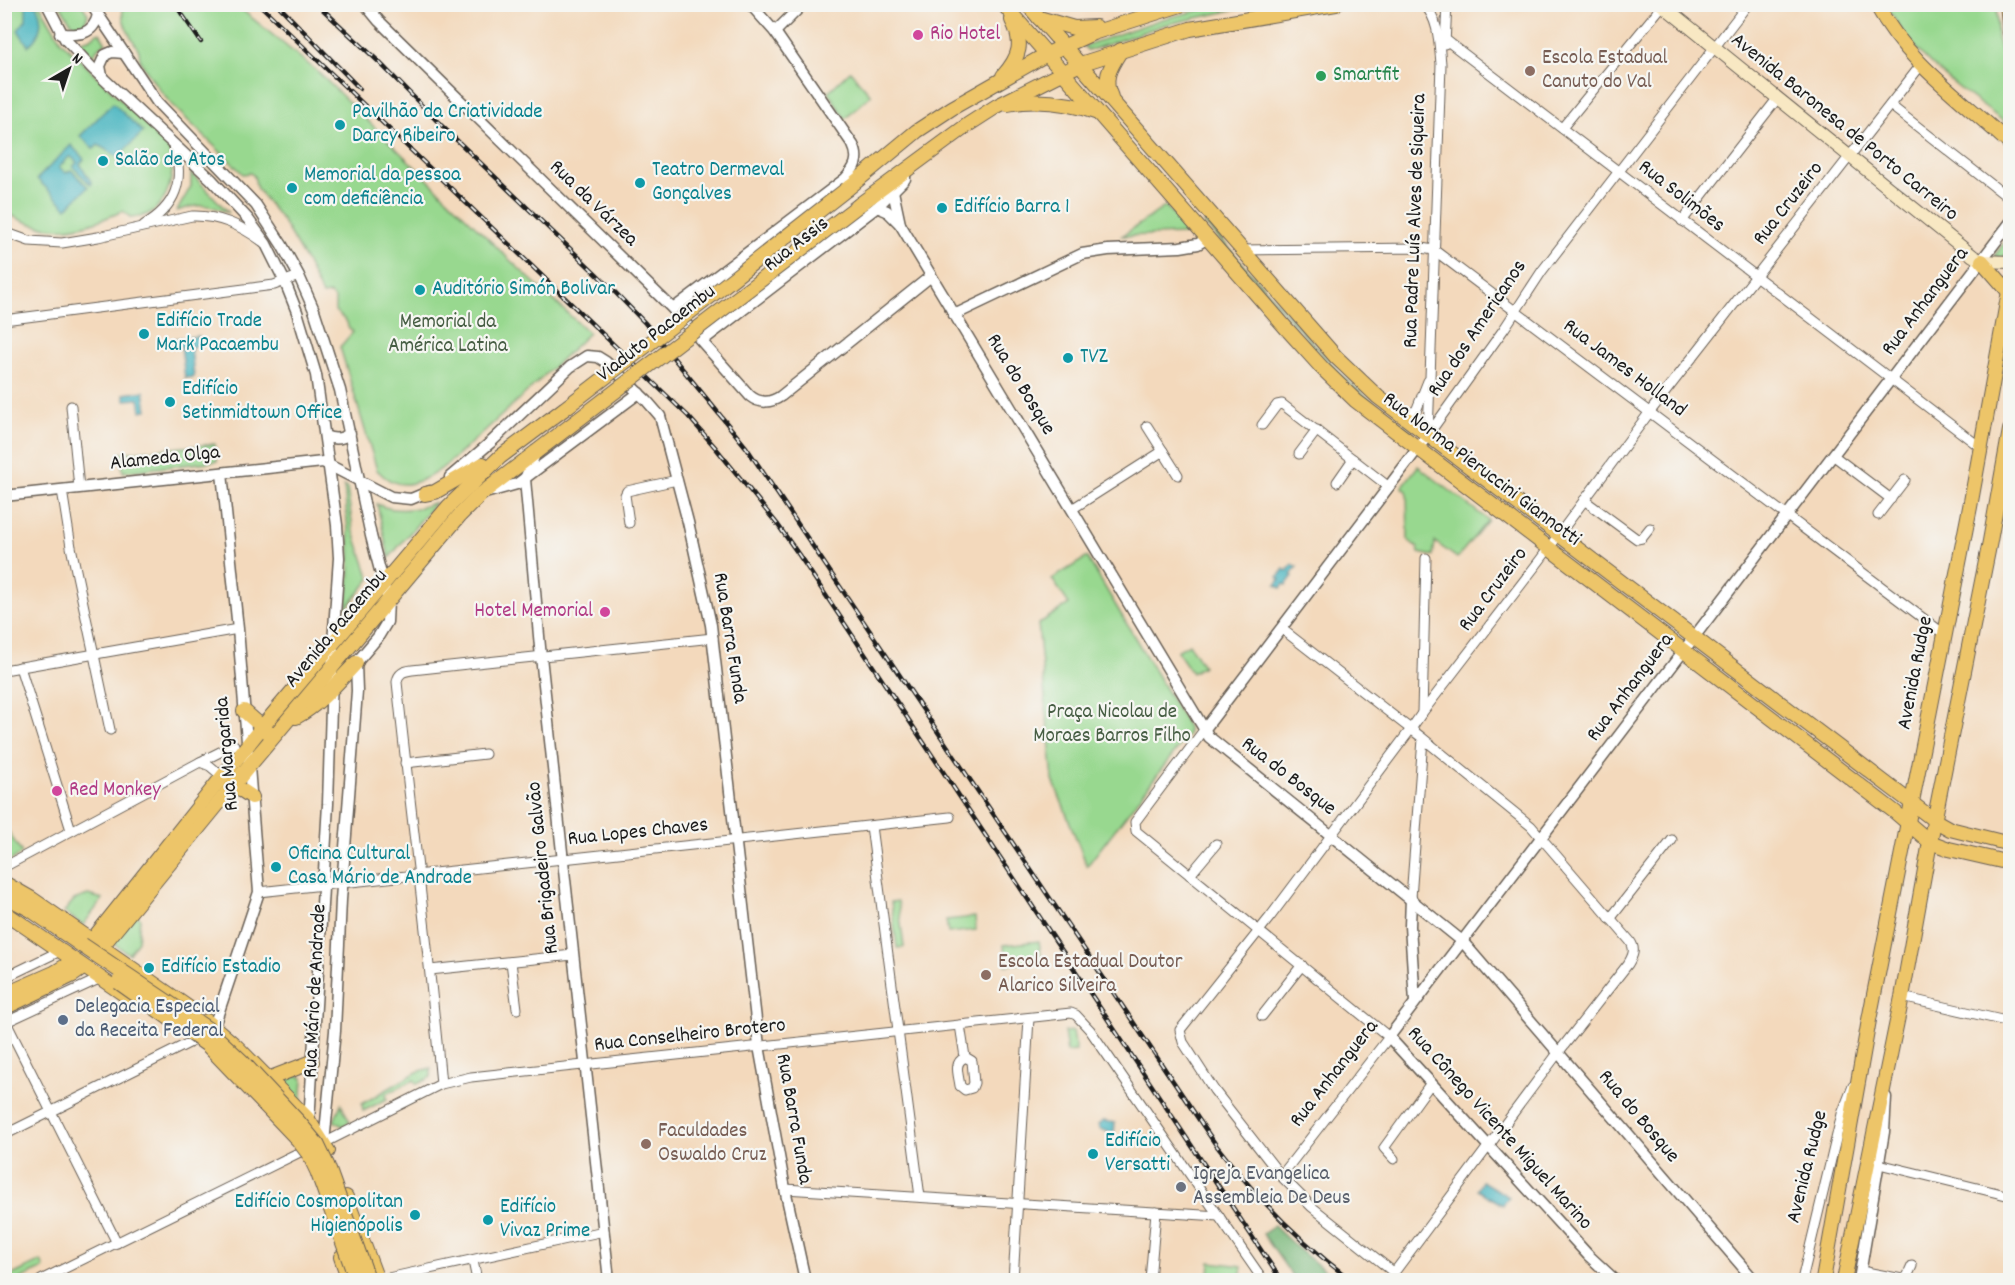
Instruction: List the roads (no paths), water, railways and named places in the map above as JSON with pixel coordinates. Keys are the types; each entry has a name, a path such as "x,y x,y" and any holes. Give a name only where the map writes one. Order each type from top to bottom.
{"highway":[{"path":"4,895 32,910 201,1024 243,1063 297,1122 322,1154 368,1281"},
{"path":"4,905 198,1037 221,1057 263,1101 310,1155 357,1281"}],"main road":[{"name":"Rua Norma Pieruccini Giannotti","path":"1027,4 1336,357 1371,390 1934,820 1950,829 2010,844"},
{"path":"1039,18 1082,29 1125,22 1184,4"},
{"name":"Viaduto Pacaembu","path":"480,495 859,205 997,106 1080,64 1190,29 1336,4"},
{"path":"2007,4 2010,33"},
{"name":"Avenida Baronesa de Porto Carreiro","path":"1662,5 1982,261"},
{"path":"1877,5 1888,27 1920,65 2010,144"},
{"name":"Rua Norma Pieruccini Giannotti","path":"1006,7 1286,328 1341,387 1366,410 1909,823 1930,842"},
{"path":"1000,80 1013,64 1020,49 1020,39 1006,7"},
{"name":"Viaduto Pacaembu","path":"500,457 707,299 846,184 952,108 1047,54 1093,33 1125,22"},
{"path":"1112,101 1107,78 1121,50"},
{"path":"997,106 1043,100 1072,104 1100,114"},
{"path":"1982,261 2010,262"},
{"path":"1982,261 2010,289"},
{"name":"Avenida Rudge","path":"1823,1281 1861,1067 2010,289"},
{"path":"1844,1281 1902,997 1934,820 2009,453 2010,430"},
{"path":"425,494 435,492 493,457 500,457"},
{"name":"Avenida Pacaembu","path":"227,782 241,745 262,728 449,506 500,457"},
{"name":"Avenida Pacaembu","path":"102,937 227,782 249,766 460,515 480,495"},
{"path":"286,722 305,712 356,663"},
{"path":"244,711 273,737"},
{"path":"227,782 252,797"},
{"path":"1930,842 1949,849 2010,863"},
{"path":"4,883 32,898 214,1026 309,1121 324,1143 378,1281"},
{"path":"4,912 193,1041 228,1072 300,1152 312,1176 349,1281"},
{"path":"4,995 77,965 73,975 4,1008"},
{"path":"268,1079 312,1062"}],"street":[{"path":"47,4 60,33 77,35 89,31 98,15"},
{"path":"91,4 137,74 167,114 256,205 277,236 314,310 340,390 371,536 388,601 387,622 378,637 356,663"},
{"name":"Rua da Várzea","path":"366,4 379,21 673,309 757,401 767,402 781,396 931,276"},
{"path":"372,4 379,21"},
{"path":"673,309 846,184 855,167 856,151 775,32 750,4"},
{"path":"775,32 802,4"},
{"name":"Rua Padre Luís Alves de Siqueira","path":"1424,4 1433,16 1441,64"},
{"name":"Rua Padre Luís Alves de Siqueira","path":"1428,435 1441,64 1446,40 1447,4"},
{"name":"Rua dos Americanos","path":"1135,822 1418,449 1542,271 1748,4"},
{"path":"1562,128 1662,5"},
{"name":"Rua Mário de Andrade","path":"60,33 231,200 266,244 285,282 304,332 316,375 339,543 309,1121 306,1140 300,1152"},
{"name":"Rua Solimões","path":"1446,40 1980,447"},
{"path":"102,76 100,66 105,55 112,52 124,53"},
{"name":"Rua Cruzeiro","path":"1281,1176 1203,1072 1181,1037 1180,1030 1184,1023 1332,836 1649,412 1920,65"},
{"path":"1682,221 1777,99"},
{"path":"1890,105 2010,199"},
{"path":"136,228 159,214 178,188 179,160 174,144"},
{"name":"Rua Assis","path":"702,341 877,207 905,179 905,171"},
{"name":"Rua do Bosque","path":"894,191 900,224"},
{"name":"Rua do Bosque","path":"877,207 887,211 900,224 1211,740 1462,941 1754,1281"},
{"path":"4,232 29,241 62,243 192,216 216,217 241,227 266,244"},
{"name":"Rua Anhanguera","path":"1281,1176 1788,517 2010,223"},
{"path":"954,315 1082,254 1108,250 1180,247 1198,244 1208,238"},
{"path":"1242,250 1421,248 1434,250"},
{"name":"Rua James Holland","path":"1434,250 1944,634"},
{"path":"4,320 285,282 299,276"},
{"path":"709,281 735,317"},
{"name":"Rua Barra Funda","path":"329,464 380,492 400,499 411,499 425,494 476,456 570,367 580,359 591,356 601,358 660,416 713,638 759,1046 785,1189 805,1281"},
{"name":"Rua Padre Luís Alves de Siqueira","path":"1393,408 1407,413 1416,411 1429,379"},
{"path":"480,495 510,487 525,479 639,393"},
{"path":"1262,425 1277,405 1281,404 1389,487"},
{"path":"71,406 80,488"},
{"path":"1147,426 1179,475"},
{"path":"1299,454 1317,430"},
{"path":"325,436 335,439 350,433"},
{"path":"1072,509 1163,451"},
{"name":"Rua Brigadeiro Galvão","path":"536,452 525,479 562,859 609,1281"},
{"path":"1834,456 1891,499"},
{"path":"1336,482 1353,459"},
{"name":"Alameda Olga","path":"4,496 321,462 329,464"},
{"name":"Rua Margarida","path":"214,1026 259,892 249,766 241,745 244,711 222,473"},
{"path":"629,522 625,495 627,491 677,480"},
{"path":"1878,515 1905,480"},
{"path":"62,490 71,547 110,730"},
{"path":"1584,500 1637,539 1642,538 1650,528"},
{"path":"1422,713 1426,558"},
{"path":"4,670 238,629"},
{"path":"1281,1176 1312,1207 1392,1271 1396,1270 1558,1053 1628,964 1633,952 1630,941 1542,838 1522,818 1282,629"},
{"path":"441,1084 405,763 397,682 400,674 405,671 713,638"},
{"name":"Rua Mário de Andrade","path":"324,1143 335,1031 340,912 357,691 356,663"},
{"path":"20,667 71,830"},
{"path":"1415,1002 1410,926 1423,739"},
{"path":"4,867 200,762 241,745"},
{"path":"405,763 485,754"},
{"path":"200,762 210,766 227,782"},
{"name":"Rua Lopes Chaves","path":"259,892 950,818"},
{"name":"Rua Cônego Vicente Miguel Marino","path":"1135,822 1136,831 1389,1037 1588,1255 1616,1281"},
{"path":"871,826 920,1197"},
{"path":"1610,919 1672,840"},
{"path":"1190,875 1216,844"},
{"path":"321,912 332,904 340,912"},
{"path":"1410,926 1419,914 1433,916"},
{"path":"4,978 60,951"},
{"path":"430,970 573,955"},
{"path":"511,962 517,1010"},
{"path":"1262,1016 1302,965"},
{"path":"101,978 5,1023 117,1243"},
{"path":"1902,997 2010,1023"},
{"name":"Rua Conselheiro Brotero","path":"324,1143 441,1084 471,1077 1074,1014 1089,1030 1219,1216"},
{"path":"1012,1281 1029,1018"},
{"path":"960,1025 965,1057"},
{"path":"4,1135 193,1041 214,1026"},
{"name":"Avenida Rudge","path":"1802,1281 1842,1114 1861,1067"},
{"path":"1394,1159 1383,1148 1431,1083"},
{"path":"1883,1088 1886,1113 1860,1276 1902,1279 1907,1277 1912,1266"},
{"path":"41,1281 300,1152"},
{"path":"1879,1164 2010,1196"},
{"path":"785,1189 1219,1216 1263,1281"},
{"path":"1150,1281 1156,1212"},
{"path":"378,1281 603,1231"},
{"path":"473,1261 477,1281"}],"water":[{"path":"26,5 36,5 41,22 39,32 28,46 18,30 26,20"},
{"path":"113,103 143,132 118,157 98,145 94,149 80,136"},
{"path":"71,145 84,159 80,164 92,183 91,185 73,167 77,162 70,156 59,167 66,173 71,170 88,187 67,208 37,179"},
{"path":"199,336 200,345 191,347 194,377 185,378 181,346 174,346 173,339"},
{"path":"144,391 147,410 141,411 139,399 125,400 124,394"},
{"path":"1293,564 1297,567 1286,585 1284,584 1281,588 1276,585 1284,569 1287,571"},
{"path":"1103,1121 1115,1123 1114,1134 1100,1129 1098,1125"},
{"path":"1482,1181 1509,1197 1503,1205 1477,1190"}],"railway":[{"path":"175,4 201,42"},
{"path":"259,4 688,416 778,525 1281,1280"},
{"path":"277,4 360,89"},
{"path":"317,4 645,323 746,447 1216,1145 1279,1217 1351,1280"}],"place":[{"name":"Rio Hotel","path":"918,35"},
{"name":"Escola Estadual Canuto do Val","path":"1530,71"},
{"name":"Smartfit","path":"1321,76"},
{"name":"Pavilhão da Criatividade Darcy Ribeiro","path":"340,125"},
{"name":"Salão de Atos","path":"103,161"},
{"name":"Teatro Dermeval Gonçalves","path":"640,183"},
{"name":"Memorial da pessoa com deficiência","path":"292,188"},
{"name":"Edifício Barra 1","path":"942,208"},
{"name":"Auditório Simón Bolivar","path":"420,290"},
{"name":"Edifício Trade Mark Pacaembu","path":"144,334"},
{"name":"TVZ","path":"1068,358"},
{"name":"Edifício Setinmidtown Office","path":"170,402"},
{"name":"Hotel Memorial","path":"605,612"},
{"name":"Red Monkey","path":"57,791"},
{"name":"Oficina Cultural Casa Mário de Andrade","path":"276,867"},
{"name":"Edifício Estadio","path":"149,968"},
{"name":"Escola Estadual Doutor Alarico Silveira","path":"986,975"},
{"name":"Delegacia Especial da Receita Federal","path":"63,1020"},
{"name":"Faculdades Oswaldo Cruz","path":"646,1144"},
{"name":"Edifício Versatti","path":"1093,1154"},
{"name":"Igreja Evangelica Assembleia De Deus","path":"1181,1187"},
{"name":"Edifício Cosmopolitan Higienópolis","path":"415,1215"},
{"name":"Edifício Vivaz Prime","path":"488,1220"}],"park label":[{"name":"Memorial da América Latina","path":"448,335"},
{"name":"Praça Nicolau de Moraes Barros Filho","path":"1112,725"}]}
